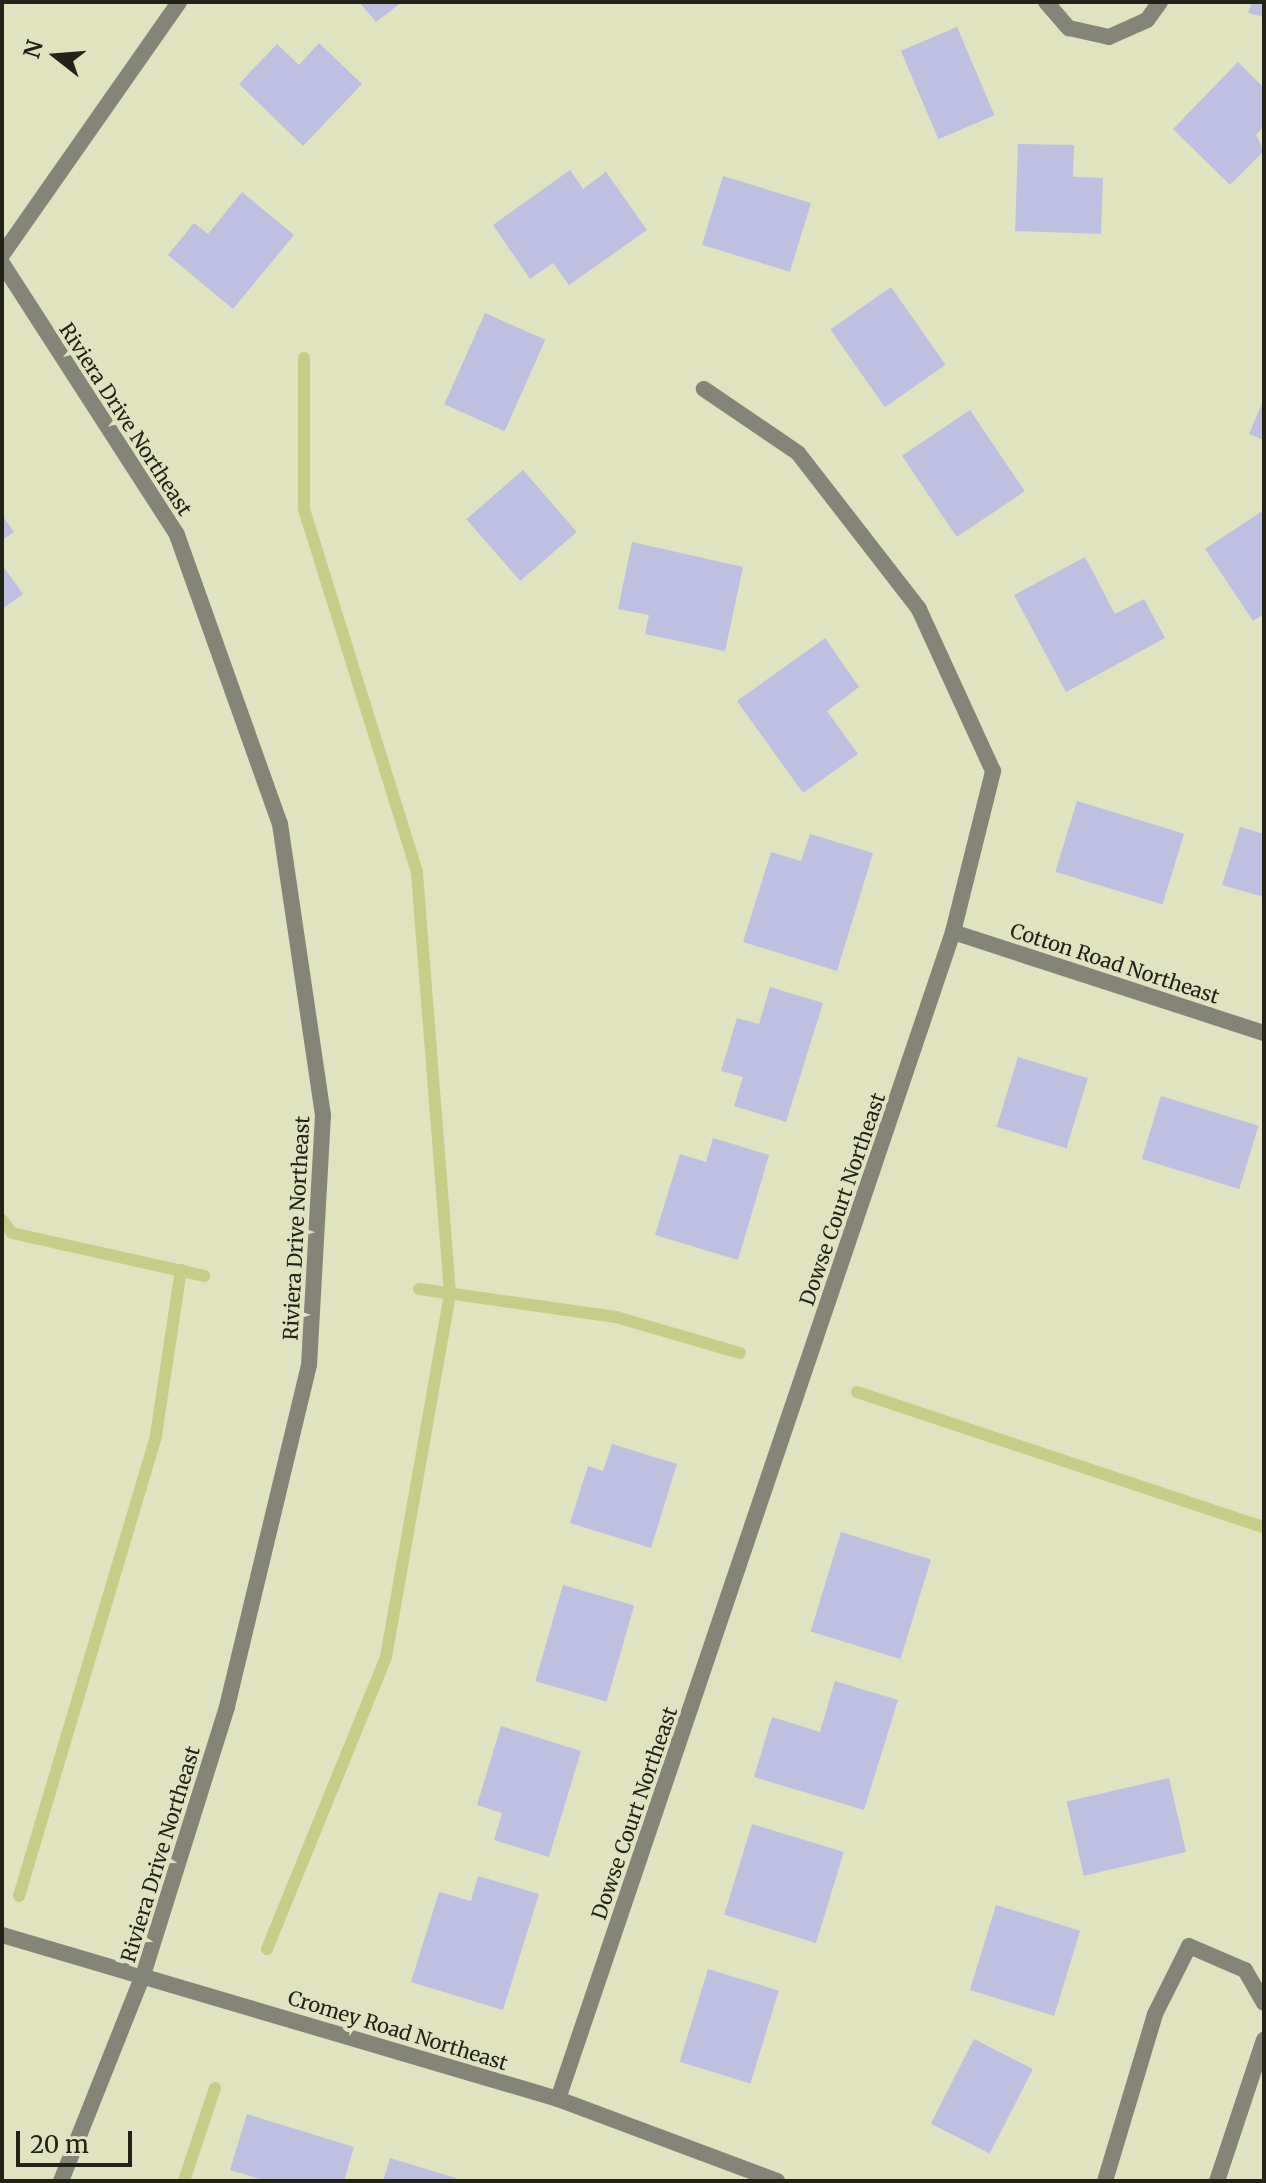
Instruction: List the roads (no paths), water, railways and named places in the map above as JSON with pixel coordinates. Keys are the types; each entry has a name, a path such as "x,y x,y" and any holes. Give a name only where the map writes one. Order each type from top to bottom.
{"street":[{"path":"2,255 179,2"},
{"path":"1046,2 1069,28 1109,37 1147,20 1160,2"},
{"name":"Riviera Drive Northeast","path":"2,263 177,535 280,824 323,1115 309,1365 227,1707 143,1975 61,2181"},
{"name":"Dowse Court Northeast","path":"558,2099 953,932 993,771 919,609 798,453 704,389"},
{"name":"Cotton Road Northeast","path":"953,932 1264,1033"},
{"name":"Cromey Road Northeast","path":"2,1935 558,2099 777,2181"},
{"path":"1105,2181 1155,2014 1189,1946 1245,1970 1264,2003"},
{"path":"1217,2181 1264,2040"}],"waterway":[{"path":"267,1949 386,1657 450,1293 417,872 304,509 304,358"},
{"path":"2,1220 12,1233 204,1276"},
{"path":"19,1896 156,1435 181,1270"},
{"path":"419,1289 616,1317 740,1353"},
{"path":"857,1392 1264,1527"},
{"path":"184,2181 215,2088"}]}
